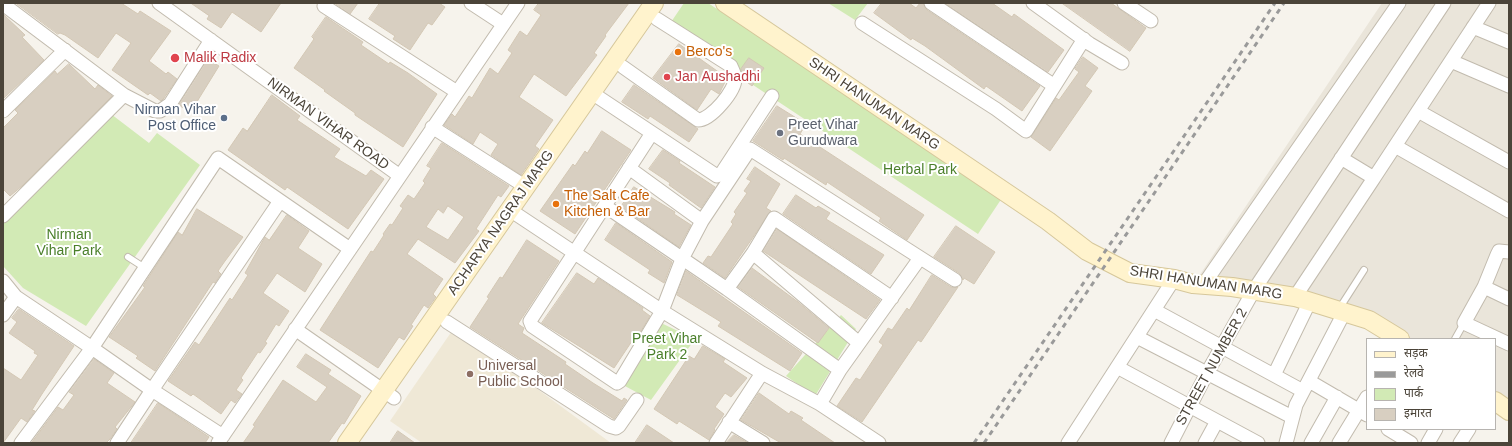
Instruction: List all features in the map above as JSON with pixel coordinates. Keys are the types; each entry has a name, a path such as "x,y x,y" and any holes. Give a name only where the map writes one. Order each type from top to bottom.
{"street":[{"name":"NIRMAN VIHAR ROAD","path":"159,3 400,176"},
{"path":"471,3 503,24"},
{"path":"3,281 16,296 220,439 518,3"},
{"name":"ACHARYA NAGRAJ MARG","path":"362,443 389,394 655,11 667,3"},
{"name":"SHRI HANUMAN MARG","path":"724,3 1048,221 1087,251 1130,273 1254,290 1303,299 1370,320 1398,338"},
{"path":"931,3 1053,85"},
{"path":"1033,3 1084,39 1122,63"},
{"path":"1124,3 1151,20"},
{"path":"1204,284 1399,3"},
{"name":"STREET NUMBER 2","path":"1171,443 1207,373 1254,290 1444,3"},
{"path":"1274,375 1303,299 1374,178 1489,3"},
{"path":"3,4 124,95 150,110 160,111 166,108 211,40"},
{"path":"324,6 457,92"},
{"path":"623,67 698,120 703,120 711,115 733,89 735,77 731,66 655,11"},
{"name":"ACHARYA NAGRAJ MARG","path":"347,443 447,322 515,214 526,187 596,96 623,67 655,11"},
{"path":"862,23 996,109 1026,131 1053,85 1084,39"},
{"path":"1473,27 1509,42"},
{"path":"3,111 65,50"},
{"path":"1451,61 1509,86"},
{"path":"3,216 124,95"},
{"path":"596,96 717,176 720,174 772,96"},
{"path":"1418,111 1509,162"},
{"path":"432,127 526,187"},
{"path":"652,133 530,319 532,326 618,383 662,311 682,259 702,221 748,150 751,149 955,280"},
{"path":"1395,146 1509,211"},
{"path":"21,443 92,348 218,158 350,249"},
{"path":"1341,158 1374,178"},
{"path":"629,168 702,221"},
{"path":"117,443 280,201"},
{"path":"605,206 727,289 840,370"},
{"path":"515,214 575,252 662,311 762,373 820,404 879,443"},
{"path":"727,289 753,254 772,219 775,219 892,298"},
{"path":"1509,252 1499,251 1484,288 1464,323 1509,344"},
{"path":"753,254 859,343"},
{"path":"820,404 840,370 920,258"},
{"path":"1072,442 1117,367 1174,279"},
{"path":"1484,288 1509,299"},
{"path":"3,315 16,296"},
{"path":"1154,310 1274,375 1337,398 1363,413"},
{"path":"1286,443 1292,417 1342,310"},
{"path":"447,322 609,426 616,428 619,426 637,400"},
{"path":"296,329 389,394"},
{"path":"1137,337 1292,417"},
{"path":"1117,367 1258,443"},
{"path":"716,443 762,373"},
{"path":"1311,443 1337,398"},
{"path":"1339,443 1363,413 1366,401"},
{"path":"1496,402 1509,411"},
{"path":"1205,443 1217,421"},
{"path":"729,422 763,443"},
{"path":"1390,430 1411,443"},
{"path":"1428,443 1435,430"},
{"path":"1460,443 1468,430"}],"lane":[{"path":"128,257 145,268"},
{"path":"1342,310 1364,270"},
{"path":"1456,338 1464,323"}],"shaded area":[{"path":"1382,3 1509,3 1509,405 1496,396 1496,338 1404,338 1199,276"},
{"name":"Universal Public School","path":"454,328 611,443 422,443 390,421"}],"green space":[{"name":"Herbal Park","path":"684,3 708,3 1002,198 978,234 667,28"},
{"path":"828,3 868,3 855,20"},
{"name":"Nirman Vihar Park","path":"111,114 149,143 157,133 200,165 86,326 23,288 3,266 3,221"},
{"path":"841,315 856,329 815,396 786,376"},
{"name":"Preet Vihar Park 2","path":"661,323 695,339 651,400 623,385"}],"building":[{"path":"16,3 121,3 138,14 140,11 171,31 149,61 166,74 168,72 177,79 161,101 150,93 148,95 112,70 131,43 116,33 98,58 65,35 60,33 58,34"},
{"path":"191,3 281,3 261,32 232,12 221,28 207,19 209,16"},
{"path":"335,3 358,3 350,14"},
{"path":"380,3 439,3 445,7 432,25 428,23 410,50 393,39 395,36 369,19"},
{"path":"539,3 629,3 605,35 606,36 594,53 597,55 566,96 534,74 519,97 553,120 535,146 539,149 521,175 491,155 498,144 480,132 473,144 444,125 452,114 455,117 469,96 472,98 490,68 498,74 512,53 508,50 520,31 527,36 541,15 534,10"},
{"path":"882,3 909,3 916,8 920,3 923,3 927,10 1040,86 1022,111 986,86 984,89 925,46 912,38 911,40 874,13"},
{"path":"945,3 992,3 1012,17 1014,14 1064,50 1048,72"},
{"path":"1062,3 1111,3 1146,28 1130,51"},
{"path":"3,14 25,35 22,37 44,60 4,98"},
{"path":"326,17 363,42 361,45 389,64 390,62 408,73 437,94 403,147 355,115 355,113 294,68 314,39 312,37"},
{"path":"679,44 727,78 719,94 711,89 697,110 653,78"},
{"path":"1083,57 1098,68 1085,86 1092,91 1050,151 1031,137 1056,98 1059,100 1079,72 1075,69"},
{"path":"749,58 764,68 752,86 743,79 741,69"},
{"path":"208,59 219,66 190,113 179,105"},
{"path":"69,64 95,89 98,85 112,96 22,186 10,196 3,189 3,128 18,113 15,110 55,71 57,74"},
{"path":"634,85 698,129 689,142 650,116 648,119 622,102"},
{"path":"272,95 300,116 297,120 340,149 334,157 366,176 371,170 384,179 348,229 287,187 285,190 228,150 243,128 247,131"},
{"path":"777,106 806,124 800,134 924,215 907,240 879,221 881,218 827,182 826,185 784,158 783,160 753,141"},
{"path":"602,131 631,150 575,234 540,211 573,164 575,166 585,151 587,153"},
{"path":"442,143 509,186 501,197 498,195 476,229 479,231 455,263 418,239 407,254 443,279 433,294 436,297 428,308 424,305 411,325 413,326 404,340 399,337 378,368 320,330 371,251 373,252 384,235 383,234 390,224 392,225 403,208 400,206 408,195 414,199 425,183 423,181 431,168 427,166","holes":["448,206 464,217 448,240 426,227 438,209 443,213"]},
{"path":"663,150 680,161 679,163 715,187 701,208 669,185 670,183 649,169"},
{"path":"755,167 780,184 766,208 771,211 725,278 703,263 708,256 711,257 733,224 731,222 736,214 734,212 747,193 744,191 751,181 747,179"},
{"path":"634,187 675,212 674,214 691,225 679,247 621,207"},
{"path":"796,195 816,208 818,206 830,213 826,219 884,255 871,274 783,214"},
{"path":"197,209 243,237 218,271 221,274 215,283 213,282 155,371 136,358 138,356 109,337 145,287 143,286 178,232 182,235"},
{"path":"287,215 309,231 298,248 322,264 305,292 277,273 263,293 289,311 279,326 276,324 265,342 267,343 260,353 258,352 241,378 243,380 236,390 242,394 235,403 231,400 221,414 193,394 191,396 168,381 195,342 199,345 230,298 232,300 248,275 245,273 265,237 269,240"},
{"path":"616,223 672,262 664,283 648,273 650,270 605,240"},
{"path":"956,226 995,252 974,284 964,278 963,280 959,273 934,257"},
{"path":"777,229 880,300 866,319 763,251"},
{"path":"527,240 559,261 518,324 524,328 522,333 566,362 565,364 593,383 622,401 624,398 627,400 614,419 470,327 489,298 487,297 500,277 502,278"},
{"path":"752,268 798,302 829,328 818,343 738,287"},
{"path":"686,271 802,353 790,371 718,326 721,322 677,295"},
{"path":"577,273 594,284 598,278 643,308 642,310 650,316 638,336 636,335 614,368 542,323"},
{"path":"932,275 951,287 958,287 921,342 918,340 862,422 837,406 856,378 860,380 883,345 879,342 888,328 892,330 907,308 909,310"},
{"path":"19,309 74,346 32,410 35,411 27,422 21,418 3,443 3,368 21,380 38,355 34,353 35,351 9,333 17,322 12,318"},
{"path":"703,346 725,359 723,362 747,378 731,397 725,393 715,407 724,414 709,440 679,421 677,424 654,409 689,356 694,359"},
{"path":"306,354 331,370 328,374 361,396 344,424 342,423 328,443 243,443 255,426 253,425 283,380 316,402 327,387 297,367"},
{"path":"94,359 114,373 107,383 135,402 115,427 117,429 110,439 106,443 32,442 58,407 63,410 74,395 69,392"},
{"path":"759,393 789,414 791,411 803,418 801,420 835,443 781,443 741,420"},
{"path":"158,403 209,437 205,443 131,443"},
{"path":"647,425 674,443 635,443"},
{"path":"398,431 415,443 390,443"},
{"path":"734,435 748,443 726,443"}],"railway":[{"path":"974,443 1275,3"},
{"path":"984,443 1284,3"}],"place":[{"name":"Berco's","path":"678,52"},
{"name":"Malik Radix","path":"175,58"},
{"name":"Jan Aushadhi","path":"667,77"},
{"name":"Nirman Vihar Post Office","path":"224,118"},
{"name":"Preet Vihar Gurudwara","path":"780,133"},
{"name":"The Salt Cafe Kitchen & Bar","path":"556,204"},
{"name":"Universal Public School","path":"470,374"}]}
